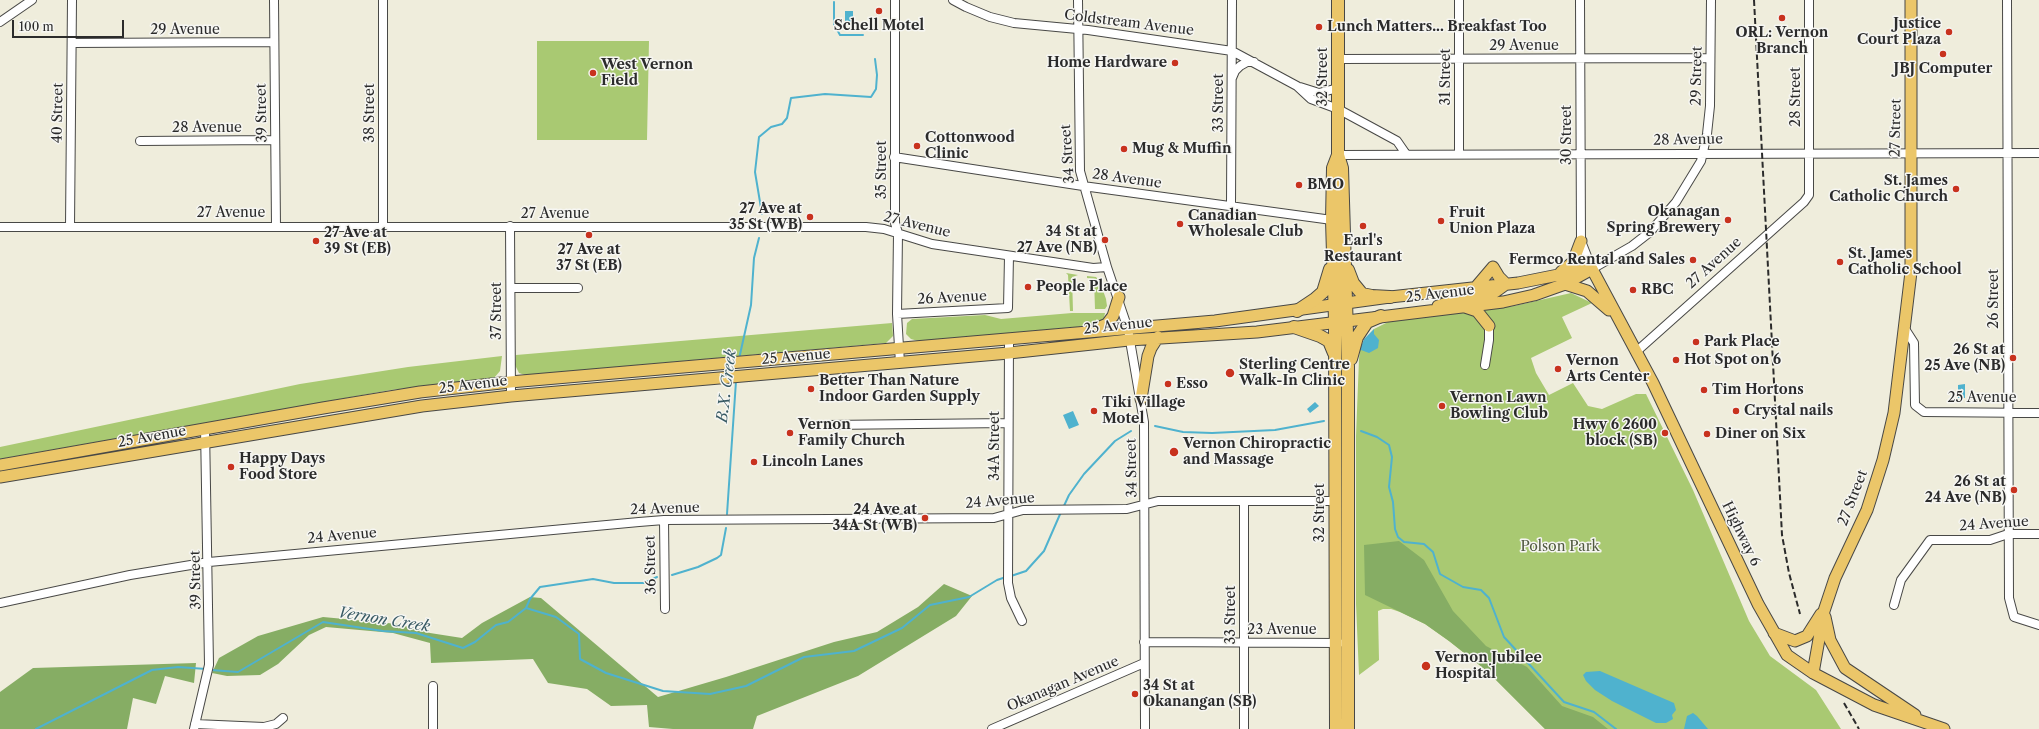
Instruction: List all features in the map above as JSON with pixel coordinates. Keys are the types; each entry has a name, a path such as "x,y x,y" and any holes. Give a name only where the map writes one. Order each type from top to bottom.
{"highway":[{"name":"32 Street","path":"1338,0 1338,154 1342,168 1339,261 1341,321 1348,367 1348,729"},
{"name":"32 Street","path":"1338,154 1333,168 1332,220 1339,261"},
{"path":"1339,261 1358,291 1372,296 1390,297"},
{"path":"1297,311 1323,292 1339,261"},
{"path":"1348,367 1358,337 1367,322 1381,316"},
{"name":"32 Street","path":"1336,729 1335,354 1341,321"},
{"path":"1294,328 1311,332 1329,342 1335,354"}],"main road":[{"name":"27 Street","path":"1813,673 1824,611 1835,578 1867,510 1883,460 1894,413 1911,272 1911,0"},
{"path":"1581,241 1573,262 1562,279 1593,295 1616,317"},
{"path":"1424,311 1462,298 1495,292 1506,284 1498,277 1493,267 1476,287"},
{"name":"25 Avenue","path":"0,465 205,428 413,394 510,382 1089,332 1158,337 1257,332 1465,307 1503,302 1534,295 1562,279 1592,268"},
{"name":"Highway 6","path":"1592,268 1616,317 1636,351 1774,633 1787,655 1813,673 1874,705 1944,729"},
{"name":"25 Avenue","path":"0,477 422,406 511,396 1009,353 1129,334 1390,297 1536,280 1562,279"},
{"path":"1089,332 1106,324 1113,316 1118,297"},
{"path":"1489,326 1492,312 1503,302"},
{"path":"1465,307 1477,311 1489,326"},
{"path":"1141,399 1148,356 1158,337"},
{"path":"1774,633 1795,641 1807,636 1824,611"},
{"path":"1824,611 1830,640 1845,668 1925,722"}],"street":[{"path":"0,22 32,0"},
{"name":"40 Street","path":"70,227 72,0"},
{"name":"39 Street","path":"274,0 273,42 276,226"},
{"name":"38 Street","path":"383,0 383,226"},
{"name":"35 Street","path":"895,0 894,157 895,223 898,233 897,314 900,363"},
{"name":"Coldstream Avenue","path":"953,0 966,7 1014,23 1078,29 1232,50 1297,86 1318,93 1338,88"},
{"name":"34 Street","path":"1078,0 1079,161 1083,186 1106,267 1118,297 1129,334 1144,422 1146,504 1144,642 1145,729"},
{"name":"33 Street","path":"1231,206 1232,0"},
{"name":"31 Street","path":"1459,0 1460,154"},
{"name":"30 Street","path":"1580,0 1581,241 1592,268"},
{"name":"29 Street","path":"1704,152 1710,106 1711,0"},
{"name":"28 Street","path":"1809,0 1809,195"},
{"name":"26 Street","path":"2007,0 2008,598 2014,617 2039,625"},
{"name":"29 Avenue","path":"72,43 273,42"},
{"name":"29 Avenue","path":"1338,59 1710,58"},
{"path":"1232,78 1235,71 1240,66 1247,62 1254,62"},
{"name":"Coldstream Avenue","path":"1297,86 1311,99 1338,109 1397,141 1406,154"},
{"name":"28 Avenue","path":"140,142 275,140"},
{"name":"28 Avenue","path":"1338,154 1680,154 1704,152 1809,154 2039,152"},
{"name":"25 Avenue","path":"1592,268 1632,246 1650,232 1672,208 1688,186 1704,152"},
{"name":"28 Avenue","path":"894,157 1083,186 1332,220"},
{"name":"27 Avenue","path":"1636,351 1804,202 1809,195"},
{"name":"37 Street","path":"510,226 511,396"},
{"name":"27 Avenue","path":"0,227 866,227 884,229 932,244 1093,268 1106,267"},
{"name":"26 Avenue","path":"897,314 1008,308 1008,256"},
{"path":"510,288 578,288"},
{"path":"1485,365 1489,340 1489,326"},
{"name":"25 Avenue","path":"1905,329 1914,343 1915,405 1924,412 2039,413"},
{"name":"34A Street","path":"1009,340 1008,583 1011,598 1022,621"},
{"path":"828,425 1008,423"},
{"name":"39 Street","path":"195,726 209,665 209,562 205,428"},
{"name":"24 Avenue","path":"0,603 130,575 209,562 664,520 994,518 1023,510 1127,510 1158,501 1335,501"},
{"name":"33 Street","path":"1244,502 1244,729"},
{"name":"36 Street","path":"664,520 665,609"},
{"name":"24 Avenue","path":"1894,605 1901,580 1930,540 1990,540 2008,534 2039,534"},
{"name":"23 Avenue","path":"1144,642 1348,643"},
{"name":"Okanagan Avenue","path":"992,729 1144,663"},
{"path":"433,686 433,729"},
{"path":"195,726 264,727 276,724 283,718"}],"green space":[{"name":"West Vernon Field","path":"537,41 649,41 647,140 537,140"},
{"path":"1066,273 1078,275 1072,277 1073,311 1070,311 1068,275"},
{"path":"1087,276 1096,277 1100,282 1106,299 1107,306 1105,309 1095,309 1094,279 1087,278"},
{"name":"Polson Park","path":"1571,293 1592,303 1562,317 1572,338 1531,358 1536,373 1549,395 1573,383 1588,406 1602,409 1636,394 1646,394 1693,490 1749,621 1770,656 1816,690 1841,729 1545,729 1487,671 1449,641 1425,624 1391,609 1383,609 1378,611 1379,660 1359,675 1356,604 1356,436 1359,359 1360,349 1365,339 1374,329 1388,322 1514,306"},
{"path":"1072,313 1105,313 1104,318 1100,322 1088,326 918,341 911,339 906,334 907,323 912,319 985,315 1001,319"},
{"path":"892,323 893,336 886,343 525,375 519,373 515,365 516,355"},
{"path":"502,356 500,371 494,378 391,390 0,459 0,447 300,384 408,367"},
{"path":"1399,541 1424,560 1453,611 1486,646 1527,667 1562,706 1593,717 1608,729 1545,729 1487,671 1449,641 1425,624 1365,595 1364,545"},
{"path":"944,584 972,596 956,616 858,676 757,716 753,729 673,729 649,727 647,705 611,706 587,689 548,683 533,659 431,663 430,643 393,633 326,627 309,635 278,664 260,675 227,676 212,673 219,658 258,636 323,617 398,624 430,633 462,638 482,623 530,597 541,598 658,697 834,642 877,632 918,607"},
{"path":"196,663 194,683 165,676 156,704 133,698 127,729 0,729 0,692 33,668"}],"water":[{"path":"845,11 853,11 853,25 845,25"},
{"path":"1374,329 1374,334 1379,340 1378,348 1369,353 1361,350 1359,352 1364,339"},
{"path":"1965,384 1965,398 1958,398 1958,385"},
{"path":"1315,402 1319,406 1310,413 1307,409"},
{"path":"1073,411 1079,425 1069,429 1063,415"},
{"path":"1600,671 1674,703 1676,710 1672,715 1673,719 1666,723 1656,723 1612,701 1595,690 1586,681 1583,675 1586,672"},
{"path":"1693,713 1708,729 1684,729 1687,716"}],"waterway":[{"name":"B.X. Creek","path":"834,2 834,24 840,35 863,35"},
{"name":"B.X. Creek","path":"762,214 755,172 759,137 771,127 782,124 787,118 791,98 825,94 871,97 876,89 877,75 875,59"},
{"name":"B.X. Creek","path":"739,359 751,305 754,258 759,238"},
{"name":"B.X. Creek","path":"727,514 736,381"},
{"name":"Vernon Creek","path":"1155,426 1183,432 1212,433 1275,430 1324,421"},
{"name":"Vernon Creek","path":"1063,508 1069,495 1084,474 1115,441 1131,431"},
{"name":"Vernon Creek","path":"1361,431 1377,437 1389,445 1392,457 1389,487 1393,502 1395,529 1398,537 1404,542 1424,544 1433,552 1440,574 1463,587 1481,590 1489,598 1504,637 1564,702 1594,712 1616,729"},
{"name":"Vernon Creek","path":"1011,576 1026,571 1044,551 1061,512"},
{"name":"B.X. Creek","path":"672,575 698,567 721,555 726,528"},
{"name":"B.X. Creek","path":"526,608 530,599 540,587 593,579 614,583 644,583 657,577"},
{"name":"Vernon Creek","path":"526,608 556,617 579,634 580,659 606,673 663,691 710,694 746,686 804,657 854,651 902,628 930,605 969,597 997,580 1006,577"},
{"name":"Vernon Creek","path":"211,670 238,672 323,622 383,631 416,633 463,648 475,642 496,625 508,622 526,608"},
{"name":"Vernon Creek","path":"36,729 152,670 178,667 206,669"}],"railway":[{"path":"1754,0 1782,535 1789,573 1800,614"},
{"path":"1844,703 1859,729"}],"place":[{"name":"Schell Motel","path":"879,11"},
{"name":"ORL: Vernon Branch","path":"1782,18"},
{"name":"Lunch Matters... Breakfast Too","path":"1319,27"},
{"name":"Justice Court Plaza","path":"1949,32"},
{"name":"JBJ Computer","path":"1943,54"},
{"name":"Home Hardware","path":"1175,63"},
{"name":"West Vernon Field","path":"593,73"},
{"name":"Cottonwood Clinic","path":"917,146"},
{"name":"Mug & Muffin","path":"1124,149"},
{"name":"BMO","path":"1299,185"},
{"name":"St. James Catholic Church","path":"1956,189"},
{"name":"27 Ave at 35 St (WB)","path":"810,217"},
{"name":"Okanagan Spring Brewery","path":"1728,220"},
{"name":"Fruit Union Plaza","path":"1441,221"},
{"name":"Canadian Wholesale Club","path":"1180,224"},
{"name":"Earl's Restaurant","path":"1363,226"},
{"name":"27 Ave at 37 St (EB)","path":"589,235"},
{"name":"34 St at 27 Ave (NB)","path":"1105,240"},
{"name":"27 Ave at 39 St (EB)","path":"316,241"},
{"name":"Fermco Rental and Sales","path":"1693,260"},
{"name":"St. James Catholic School","path":"1840,262"},
{"name":"People Place","path":"1028,287"},
{"name":"RBC","path":"1633,290"},
{"name":"Park Place","path":"1696,342"},
{"name":"26 St at 25 Ave (NB)","path":"2013,358"},
{"name":"Hot Spot on 6","path":"1676,360"},
{"name":"Vernon Arts Center","path":"1558,369"},
{"name":"Sterling Centre Walk-In Clinic","path":"1230,373"},
{"name":"Esso","path":"1168,384"},
{"name":"Better Than Nature Indoor Garden Supply","path":"811,389"},
{"name":"Tim Hortons","path":"1704,390"},
{"name":"Vernon Lawn Bowling Club","path":"1442,406"},
{"name":"Tiki Village Motel","path":"1094,411"},
{"name":"Crystal nails","path":"1736,411"},
{"name":"Vernon Family Church","path":"790,433"},
{"name":"Hwy 6 2600 block (SB)","path":"1665,433"},
{"name":"Diner on Six","path":"1707,434"},
{"name":"Vernon Chiropractic and Massage","path":"1174,452"},
{"name":"Lincoln Lanes","path":"754,462"},
{"name":"Happy Days Food Store","path":"231,467"},
{"name":"26 St at 24 Ave (NB)","path":"2014,490"},
{"name":"24 Ave at 34A St (WB)","path":"925,518"},
{"name":"Vernon Jubilee Hospital","path":"1426,666"},
{"name":"34 St at Okanangan (SB)","path":"1135,694"}]}
